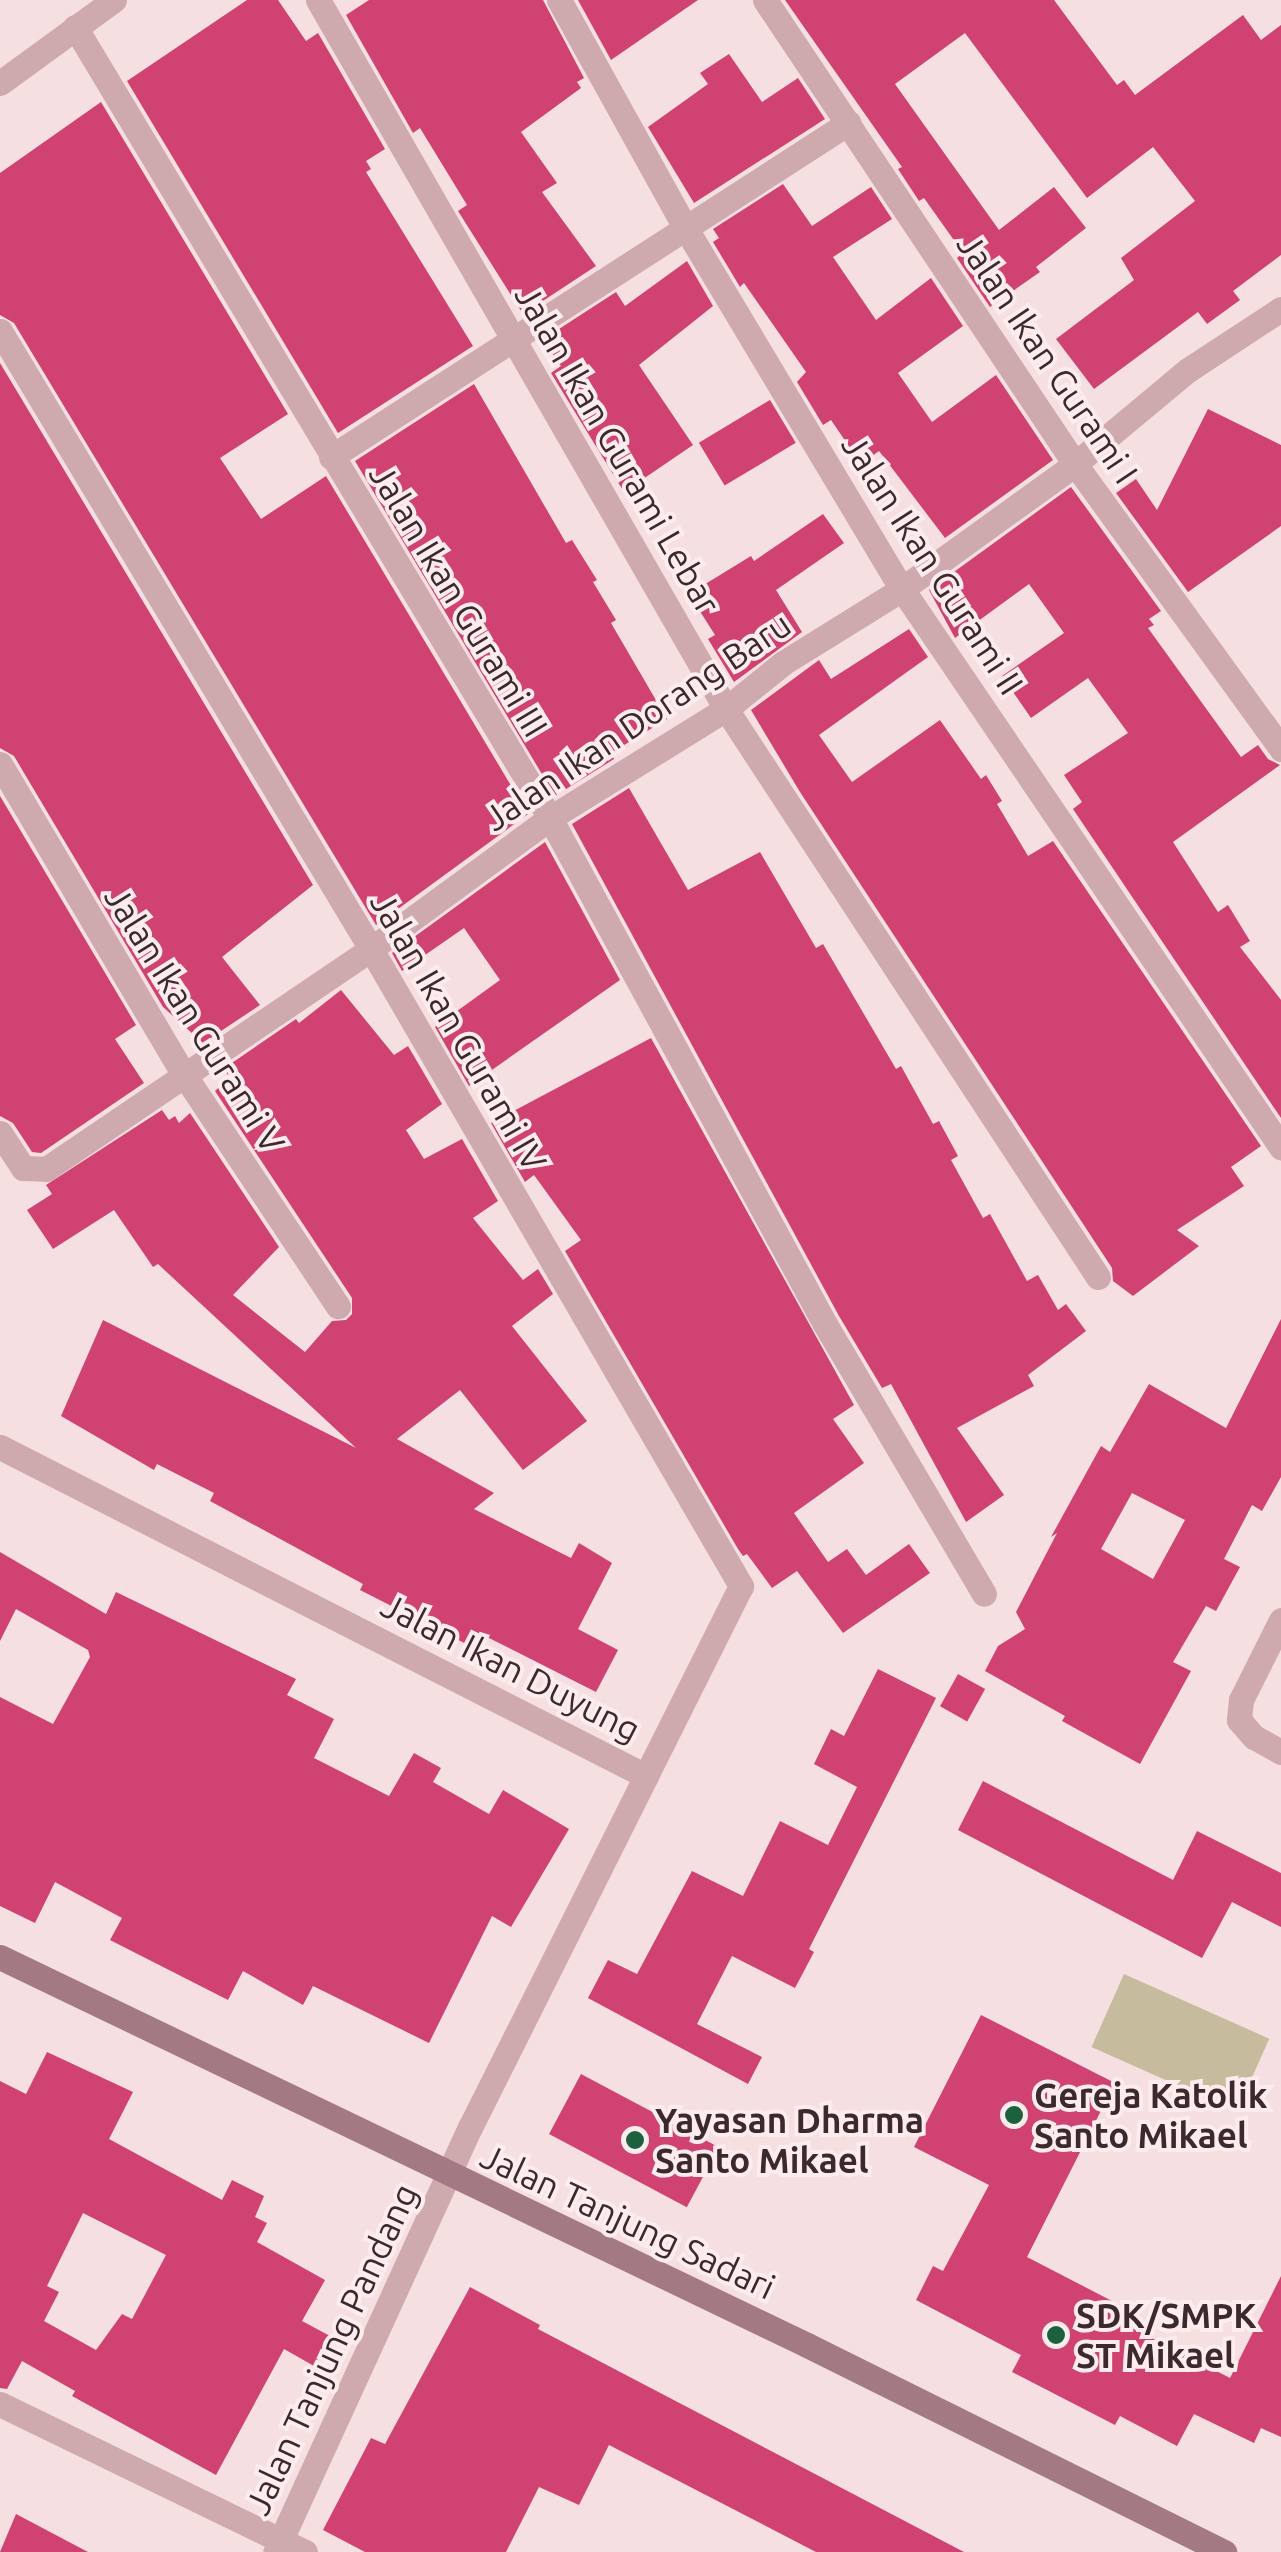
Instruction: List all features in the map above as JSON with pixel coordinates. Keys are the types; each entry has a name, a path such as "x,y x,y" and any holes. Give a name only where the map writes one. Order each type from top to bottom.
{"street":[{"path":"0,83 114,0"},
{"name":"Jalan Ikan Gurami Lebar","path":"318,0 518,340 726,709 1098,1277"},
{"name":"Jalan Ikan Gurami II","path":"558,0 685,227 902,589 1281,1146"},
{"name":"Jalan Ikan Gurami I","path":"765,0 1075,464 1281,749"},
{"name":"Jalan Ikan Gurami III","path":"75,27 550,818 826,1324 984,1594"},
{"path":"332,457 848,123"},
{"name":"Jalan Ikan Dorang Baru","path":"0,1132 23,1168 46,1169 182,1073 371,949 550,818 726,709 783,663 902,589 1075,464 1188,370 1281,309"},
{"name":"Jalan Ikan Gurami IV","path":"0,331 371,949 741,1586 646,1776"},
{"name":"Jalan Ikan Gurami V","path":"0,764 182,1073 338,1306"},
{"name":"Jalan Ikan Duyung","path":"0,1446 646,1776 450,2175"},
{"path":"1281,1620 1241,1700 1239,1720 1254,1737 1281,1752"},
{"name":"Jalan Tanjung Sadari","path":"0,1957 1224,2552"},
{"name":"Jalan Tanjung Pandang","path":"278,2546 450,2175"},
{"path":"0,2404 278,2546 305,2552"}],"shaded area":[{"path":"1124,1974 1269,2039 1237,2112 1091,2047"}],"building":[{"path":"247,0 278,0 306,41 318,33 385,149 366,161 371,169 366,172 473,346 338,433 127,81"},
{"path":"369,0 543,0 584,78 577,82 581,88 521,132 557,183 542,192 596,266 523,314 458,211 467,205 420,128 413,133 346,15"},
{"path":"578,0 698,0 611,60"},
{"path":"785,0 1054,0 1117,85 1124,80 1135,95 1243,15 1261,40 1281,25 1281,255 1233,291 1240,300 1207,324 1198,312 1094,389 1056,339 1134,280 1121,258 1195,201 1153,147 1087,198 965,33 895,84 999,230 1054,187 1086,228 1036,267 1040,272 990,307 957,258 963,253 924,198 919,201 898,169 902,167"},
{"path":"729,54 762,102 798,78 825,119 694,203 648,127 708,84 700,73"},
{"path":"101,102 288,414 220,458 261,519 326,476 528,814 376,925 14,323 0,315 0,173"},
{"path":"783,184 812,226 871,187 892,219 833,257 876,320 931,278 963,326 898,373 932,422 996,375 1053,460 945,538 879,451 861,464 831,420 823,425 797,382 806,372 744,283 740,287 713,242 719,238 713,229"},
{"path":"687,261 713,306 639,365 693,445 624,492 551,373 561,366 542,340 616,292 625,306"},
{"path":"0,363 313,885 222,957 260,1005 203,1043 163,1007 14,756 0,748"},
{"path":"474,384 566,543 572,540 597,580 593,582 616,620 611,623 667,719 611,753 614,759 555,796 355,461"},
{"path":"770,400 796,443 725,486 699,443"},
{"path":"1208,409 1281,445 1281,526 1188,592 1116,493 1136,479 1157,510"},
{"path":"1071,487 1161,611 1149,619 1154,625 1148,628 1241,757 1258,745 1268,759 1280,765 1173,842 1218,912 1228,905 1250,941 1240,947 1281,1000 1281,1118 1073,809 1082,802 1064,775 1128,733 1088,678 1031,718 1002,676 1064,633 1029,584 955,638 929,590"},
{"path":"823,514 844,543 776,590 802,632 734,682 708,639 715,635 689,594 751,556 754,561"},
{"path":"909,629 928,657 819,735 852,782 940,720 981,779 986,775 1002,801 997,804 1028,856 1053,841 1261,1146 1231,1167 1244,1186 1177,1230 1199,1246 1133,1296 1113,1281 1112,1268 800,792 751,710 819,660 831,679"},
{"path":"629,788 688,890 760,852 816,948 823,944 896,1069 901,1066 933,1124 939,1121 958,1156 951,1160 983,1218 990,1214 1027,1281 1038,1275 1058,1310 1066,1304 1086,1331 1028,1375 1034,1386 957,1428 1004,1495 966,1522 891,1384 882,1388 839,1316 572,824"},
{"path":"0,796 136,1025 115,1039 144,1083 41,1153 32,1152 13,1123 0,1116"},
{"path":"545,842 620,980 469,1086 435,1027 500,980 464,928 402,971 392,953"},
{"path":"341,990 394,1055 408,1046 442,1104 406,1130 424,1159 462,1139 498,1201 473,1218 523,1280 538,1269 553,1294 512,1326 587,1421 523,1470 460,1390 397,1439 494,1493 474,1509 571,1558 579,1543 612,1563 578,1629 618,1650 596,1692 485,1636 478,1650 360,1590 363,1584 210,1501 214,1493 157,1464 154,1470 61,1416 103,1320 356,1448 158,1264 153,1267 114,1210 53,1249 27,1210 52,1194 46,1185 162,1110 169,1120 175,1116 179,1123 190,1113 279,1247 233,1295 305,1352 332,1321 346,1320 352,1314 352,1298 215,1091 230,1077 223,1069 296,1019 299,1023"},
{"path":"651,1038 854,1405 833,1419 864,1463 794,1513 828,1562 847,1549 866,1575 909,1544 930,1573 843,1633 797,1571 772,1588 747,1554 743,1556 738,1549 565,1251 581,1240 534,1175 525,1182 491,1123"},
{"path":"1281,1319 1281,1477 1262,1511 1252,1505 1224,1559 1240,1567 1216,1611 1206,1606 1173,1662 1191,1671 1140,1764 1062,1721 1065,1716 985,1671 998,1646 1025,1629 1016,1612 1057,1533 1051,1537 1101,1446 1110,1452 1149,1384 1226,1428","holes":["1132,1493 1185,1520 1153,1579 1101,1549"]},
{"path":"0,1552 106,1614 116,1592 296,1679 287,1695 334,1719 314,1758 389,1796 414,1753 441,1768 433,1782 489,1814 503,1790 569,1829 511,1927 492,1916 429,2043 313,1986 303,2005 243,1971 228,2000 110,1940 122,1918 55,1882 35,1923 0,1906 0,1697 53,1724 90,1657 88,1650 16,1609 0,1641"},
{"path":"878,1669 936,1698 809,1949 814,1952 795,1988 732,1956 697,2024 762,2057 748,2084 588,1998 608,1960 637,1974 692,1871 743,1896 780,1821 828,1845 857,1787 814,1764 831,1729 844,1736"},
{"path":"958,1674 985,1689 967,1721 940,1706"},
{"path":"983,1781 1173,1880 1197,1831 1281,1873 1281,1927 1232,1902 1202,1958 958,1830"},
{"path":"981,2015 1115,2083 1027,2257 1139,2315 1132,2328 1230,2378 1281,2276 1281,2437 1261,2428 1254,2443 1194,2414 1177,2446 1120,2416 1115,2425 1012,2372 1021,2355 916,2300 933,2266 943,2271 989,2185 914,2147"},
{"path":"47,2052 133,2092 109,2139 222,2200 232,2180 264,2196 255,2217 267,2223 257,2242 325,2280 302,2321 330,2336 314,2366 284,2349 216,2475 72,2396 75,2391 22,2361 7,2389 0,2388 0,2081 26,2094","holes":["83,2213 166,2255 132,2319 122,2314 96,2350 44,2321 59,2292 47,2286"]},
{"name":"Yayasan Dharma Santo Mikael","path":"581,2074 719,2147 687,2207 549,2134"},
{"path":"470,2287 540,2325 538,2329 964,2552 816,2552 609,2445 579,2505 539,2487 506,2552 365,2552 323,2530 371,2438 385,2444"},
{"path":"16,2514 88,2552 0,2552"}],"place":[{"name":"Gereja Katolik Santo Mikael","path":"1014,2115"},
{"name":"Yayasan Dharma Santo Mikael","path":"635,2140"},
{"name":"SDK/SMPK ST Mikael","path":"1056,2335"}]}
